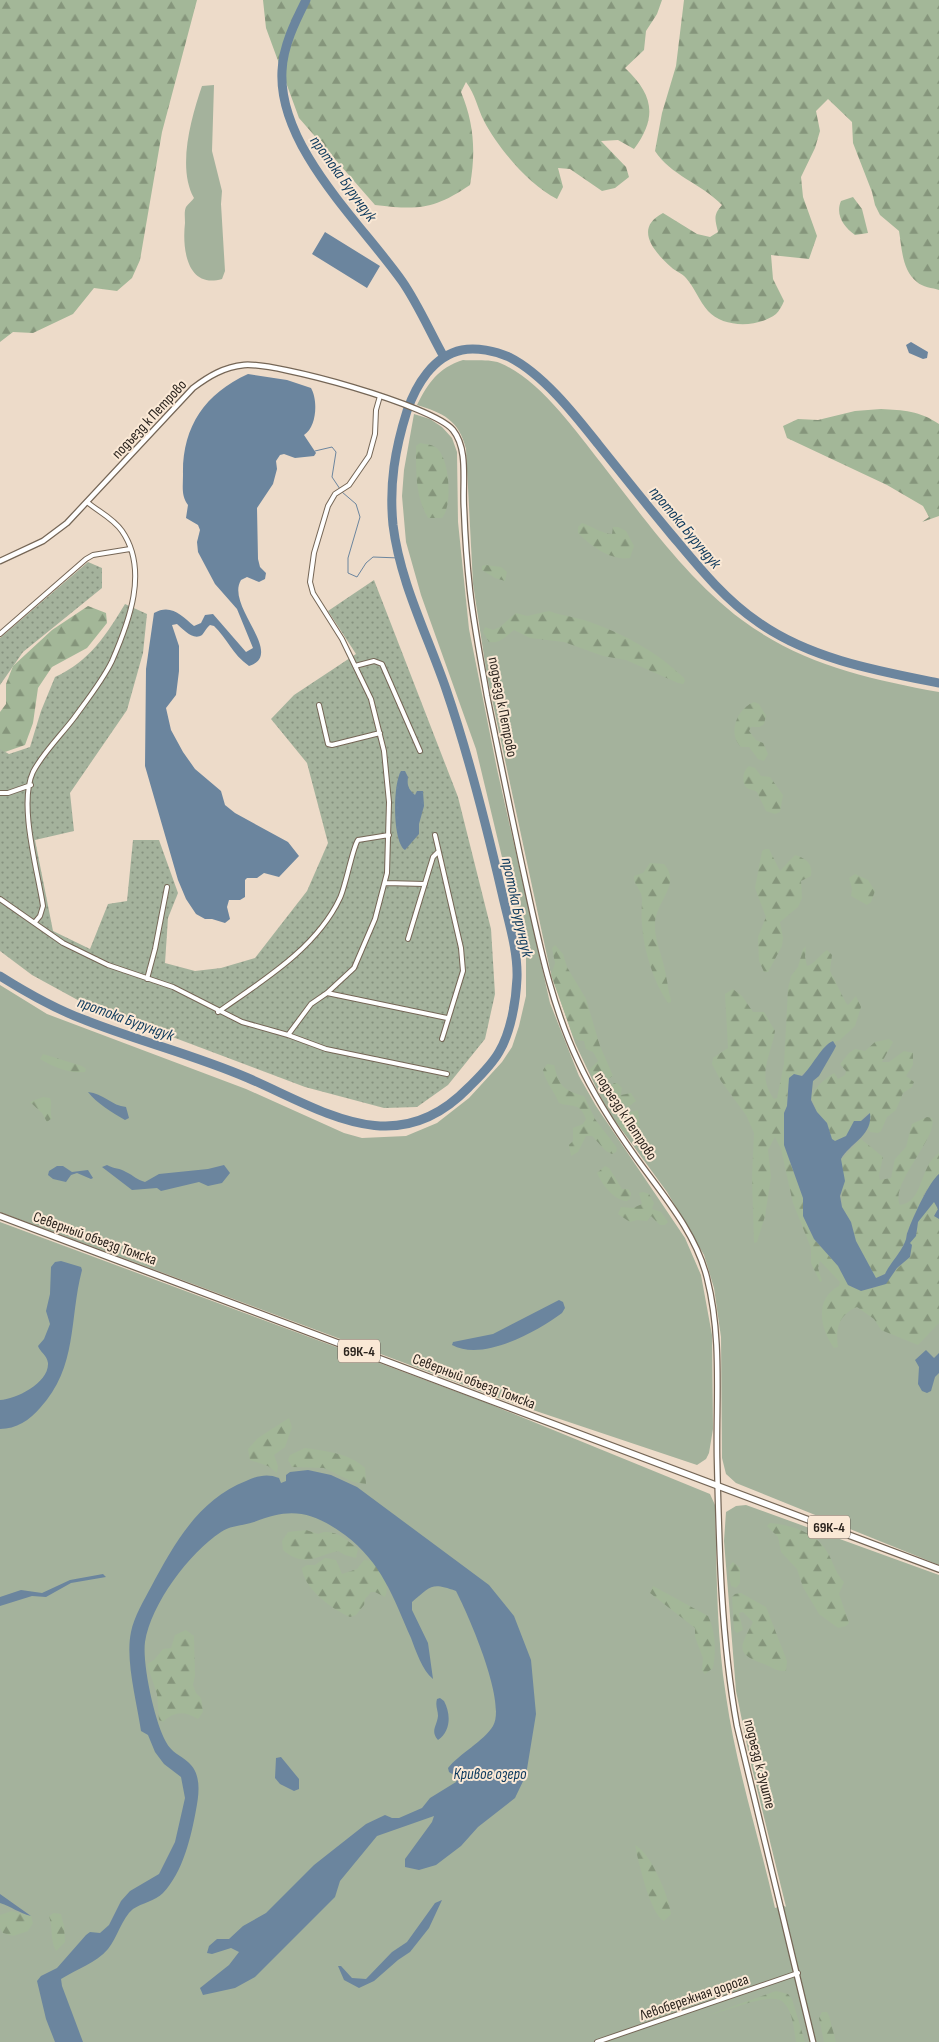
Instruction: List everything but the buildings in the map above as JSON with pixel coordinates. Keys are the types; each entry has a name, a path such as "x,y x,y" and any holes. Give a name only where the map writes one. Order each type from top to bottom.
{"main road":[{"name":"Северный объезд Томска","path":"0,1216 939,1570"}],"street":[{"name":"подъезд к Петрово","path":"0,560 43,541 68,522 193,388 226,368 259,364 280,367 380,396 428,413 449,425 460,444 468,572 474,626 513,822 551,992 567,1036 596,1098 688,1233 706,1275 716,1333 718,1486"},
{"path":"288,1035 311,1004 327,993 354,968 375,919 385,883 389,835 388,802 384,751 380,733 371,699 342,639 313,593 310,582 314,552 328,506 335,494 349,485 369,456 375,434 376,410 380,396"},
{"path":"35,922 40,916 43,906 31,840 28,798 33,772 74,718 112,662 135,595 135,579 130,549 123,532 113,520 87,502"},
{"path":"0,634 86,559 93,555 130,549"},
{"path":"355,666 374,661 382,664 420,751"},
{"path":"318,705 328,744 332,745 380,733"},
{"path":"0,793 8,793 31,785"},
{"path":"218,1012 299,952 319,930 339,899 358,840 389,835"},
{"path":"435,835 461,948 463,971 442,1039"},
{"path":"408,939 433,857 438,852"},
{"path":"385,883 425,884"},
{"path":"147,979 167,887"},
{"path":"0,899 63,943 108,965 173,987 218,1012 242,1022 351,1056 447,1074"},
{"path":"327,993 447,1018"},
{"name":"подъезд к Эуште","path":"718,1486 720,1560 730,1685 737,1726 814,2042"},
{"name":"Левобережная дорога","path":"597,2042 798,1973"}],"green space":[{"path":"0,0 197,0 162,132 140,260 132,278 117,291 94,288 73,314 33,333 13,332 0,342"},
{"path":"263,0 662,0 657,14 646,31 644,50 625,68 642,87 646,97 649,106 647,126 634,149 618,140 601,141 626,167 629,177 615,188 602,191 570,169 558,168 563,187 557,199 546,193 515,165 497,143 484,121 466,82 461,92 469,115 473,138 470,185 435,204 403,208 375,205 299,118 266,28"},
{"path":"684,0 939,0 939,290 919,284 908,272 899,231 880,215 875,205 872,192 853,143 852,122 828,99 816,111 820,131 815,148 801,177 803,197 817,236 809,259 771,255 773,279 784,301 776,314 769,319 751,324 722,321 708,311 686,278 664,261 649,240 649,226 654,219 663,213 697,234 710,237 718,232 716,217 722,205 669,167 655,151 662,113 676,66"},
{"path":"214,85 212,151 222,191 225,271 222,279 210,281 194,273 189,264 186,255 184,233 185,209 194,198 189,186 186,158 190,128 202,86"},
{"path":"853,197 862,209 868,233 855,235 847,228 840,216 839,206 841,201"},
{"path":"463,360 500,363 515,371 543,393 568,421 650,526 684,566 702,585 742,620 788,648 836,668 939,692 939,1565 736,1483 726,1474 722,1458 721,1337 714,1288 704,1255 667,1192 610,1114 599,1094 575,1043 550,970 487,676 473,584 466,449 459,431 449,419 435,411 417,405 425,390 440,372 454,363"},
{"path":"881,409 911,412 925,416 939,424 939,516 922,522 929,517 923,506 887,485 787,438 783,426 798,419 818,420 855,411"},
{"path":"414,414 430,419 442,427 452,438 457,452 458,522 469,629 497,769 550,1003 579,1076 596,1106 685,1238 701,1275 712,1335 713,1429 709,1453 706,1459 697,1465 509,1402 0,1212 0,985 47,1014 246,1089 344,1133 362,1138 406,1136 437,1123 469,1098 502,1062 512,1047 526,996 526,957 476,749 421,595 406,542 402,496 404,470"},
{"path":"420,443 435,447 440,452 447,470 448,503 442,518 428,518 418,492 416,446"},
{"path":"582,523 608,534 612,534 613,527 626,531 634,546 630,558 609,555 589,543 578,533 578,527"},
{"path":"88,562 102,568 102,588 23,652 0,685 0,638"},
{"path":"482,566 501,567 507,572 505,581 495,578 482,570"},
{"path":"374,580 458,797 491,929 495,994 485,1039 448,1085 417,1107 384,1108 305,1087 85,1004 32,975 0,951 0,749 9,754 30,747 41,711 55,677 67,671 88,655 104,637 125,604 147,614 143,653 127,710 70,793 74,831 35,840 53,931 90,949 108,904 127,901 133,840 159,840 178,893 168,918 165,963 195,971 221,968 255,958 307,891 328,843 307,763 271,719 294,695 356,654 328,611"},
{"path":"88,606 106,613 107,623 87,648 52,667 38,688 33,723 25,745 2,753 0,750 0,712 6,704 6,684 13,666 52,630"},
{"path":"549,611 590,622 628,639 663,660 685,681 683,684 678,683 626,660 603,656 564,642 530,638 514,630 499,641 489,642 483,632 485,627 493,630 500,627 516,613 527,616"},
{"path":"754,702 759,704 766,716 764,724 760,727 751,727 749,731 756,740 763,743 768,754 764,761 758,759 749,747 741,747 735,735 734,728 739,716 748,705"},
{"path":"749,766 755,768 761,776 770,777 783,795 780,812 775,814 766,811 757,792 746,787 743,778"},
{"path":"769,849 780,871 795,855 803,858 811,868 811,876 801,881 802,898 798,907 780,922 783,938 782,946 768,972 764,972 759,961 758,937 766,917 755,888 762,851"},
{"path":"650,863 664,864 669,871 669,886 656,916 655,924 656,937 671,999 671,1002 668,1003 654,976 647,955 642,925 642,898 634,879 634,876 643,873"},
{"path":"855,874 868,880 875,891 871,902 867,905 851,896 852,889 849,878"},
{"path":"555,945 563,954 567,967 586,999 600,1046 613,1076 608,1079 603,1072 594,1079 589,1070 598,1061 593,1052 586,1049 584,1041 577,1040 573,1036 551,975 555,963 552,948"},
{"path":"806,946 805,957 807,966 827,950 832,955 830,971 846,1003 848,1005 856,996 861,1007 855,1026 840,1040 826,1045 809,1069 788,1084 787,1106 784,1113 784,1145 803,1198 803,1216 814,1239 838,1266 848,1285 859,1289 868,1289 883,1283 910,1257 912,1245 910,1243 917,1232 918,1222 934,1201 938,1209 935,1213 939,1219 939,1323 918,1345 881,1330 874,1319 857,1307 842,1318 837,1334 838,1347 834,1348 825,1332 822,1315 826,1299 839,1286 840,1282 820,1261 818,1268 822,1281 820,1282 811,1263 811,1248 793,1203 781,1149 775,1137 768,1150 771,1177 765,1216 757,1242 754,1243 752,1178 754,1133 746,1115 721,1081 712,1064 713,1058 728,1048 725,994 733,989 742,996 753,1012 764,1012 775,1031 765,1074 769,1090 774,1099 777,1098 784,1064 788,989 791,976 798,967 803,949"},
{"path":"889,1039 893,1042 882,1062 889,1062 904,1051 913,1053 913,1065 906,1076 914,1082 912,1087 903,1093 896,1110 887,1117 881,1131 878,1133 870,1132 867,1127 871,1118 868,1113 846,1136 835,1141 832,1140 827,1123 817,1112 811,1096 821,1083 834,1073 838,1079 845,1075 846,1071 840,1064 849,1053 855,1049 865,1051 875,1042"},
{"path":"43,1054 82,1066 86,1069 85,1072 73,1072 56,1067 40,1059"},
{"path":"547,1064 554,1065 560,1082 566,1089 584,1096 595,1119 617,1148 616,1152 612,1154 606,1151 592,1136 586,1136 578,1152 571,1156 569,1145 573,1141 573,1128 583,1124 586,1119 578,1107 559,1103 544,1075 543,1070"},
{"path":"617,1083 622,1088 621,1095 631,1093 636,1101 628,1107 620,1101 613,1104 608,1088"},
{"path":"43,1097 50,1098 51,1100 52,1118 47,1122 42,1113 30,1102"},
{"path":"638,1110 640,1128 626,1135 616,1121 618,1118 624,1120 627,1113"},
{"path":"927,1117 932,1118 932,1126 928,1137 901,1185 900,1205 908,1202 918,1191 928,1166 939,1153 939,1174 925,1192 907,1232 906,1241 885,1274 876,1278 856,1241 851,1222 842,1207 841,1160 861,1139 883,1157 879,1175 880,1180 891,1178 895,1159 906,1147 912,1124"},
{"path":"605,1166 609,1168 622,1189 628,1189 631,1193 630,1199 627,1201 617,1198 605,1186 597,1173"},
{"path":"639,1193 649,1194 654,1203 652,1209 661,1212 668,1222 665,1225 660,1225 651,1216 647,1221 637,1220 630,1222 618,1214 621,1207 633,1208 642,1204"},
{"path":"0,1222 487,1403 710,1494 715,1505 719,1625 730,1723 775,1908 783,1905 786,1907 750,1760 736,1691 724,1541 726,1512 736,1506 746,1505 939,1575 939,2042 0,2042"},
{"path":"289,1418 292,1427 285,1447 274,1455 278,1466 277,1473 268,1466 250,1460 248,1449 258,1438"},
{"path":"305,1448 344,1456 359,1463 365,1468 366,1484 353,1482 324,1468 292,1467 288,1460 290,1455"},
{"path":"770,1523 796,1528 812,1536 825,1548 837,1573 844,1582 839,1594 849,1623 846,1626 838,1628 819,1614 803,1587 797,1569 781,1552 778,1537 767,1526"},
{"path":"306,1530 318,1534 329,1532 339,1535 358,1549 356,1558 338,1551 304,1560 290,1555 283,1550 282,1541 288,1532"},
{"path":"325,1558 336,1560 342,1574 357,1569 364,1560 374,1561 386,1583 385,1597 371,1592 356,1615 350,1617 335,1609 313,1590 304,1576 302,1568 307,1565 315,1565"},
{"path":"733,1562 740,1568 740,1583 736,1588 731,1586 729,1576 729,1570"},
{"path":"653,1586 708,1616 714,1635 715,1655 713,1668 705,1674 702,1670 703,1658 695,1637 695,1628 650,1593"},
{"path":"741,1593 766,1607 787,1661 786,1671 776,1670 754,1660 744,1652 742,1648 743,1642 753,1622 743,1612 739,1613 743,1630 737,1633 734,1630 732,1597 735,1594"},
{"path":"186,1630 194,1636 195,1675 193,1685 196,1693 201,1698 203,1712 198,1719 180,1713 163,1722 159,1720 157,1694 147,1664 154,1660 163,1649 171,1648 175,1635"},
{"path":"635,1845 653,1866 667,1897 671,1914 664,1921 649,1898"},
{"path":"12,1911 31,1916 33,1923 28,1931 13,1936 3,1933 0,1928 0,1915"},
{"path":"54,1913 61,1914 65,1942 56,1951 49,1916"},
{"path":"776,1991 788,1994 792,1999 805,2042 796,2042 789,2010 783,2002 777,1999 759,2000 709,2015"},
{"path":"822,2012 827,2012 829,2016 836,2042 824,2042 819,2018"}],"water":[{"path":"325,232 380,266 367,288 312,254"},
{"path":"911,342 928,352 927,358 923,359 909,353 906,345"},
{"path":"248,374 287,380 311,388 315,399 314,420 312,426 304,435 316,453 314,456 295,458 284,454 280,455 276,461 277,469 273,484 257,508 258,559 260,567 266,573 265,579 259,582 247,577 241,580 238,591 246,615 259,640 261,651 259,660 249,666 238,656 214,626 210,625 202,635 195,637 188,634 177,624 172,625 179,646 179,671 176,695 166,708 171,730 183,752 195,769 221,791 225,805 235,813 288,842 299,856 279,877 264,873 257,878 247,878 245,880 245,897 240,900 229,900 227,907 230,919 225,923 205,919 196,914 186,899 178,880 145,766 146,669 154,613 160,610 166,609 176,612 194,626 201,623 205,615 213,614 246,652 253,648 237,609 215,584 198,552 197,542 200,530 198,525 186,518 188,505 183,494 184,458 187,442 199,414 219,392"},
{"path":"401,771 405,771 408,777 408,787 415,795 417,791 423,791 424,806 419,824 419,834 405,850 398,836 395,812 396,787"},
{"path":"833,1041 836,1046 834,1050 819,1076 813,1081 811,1100 817,1112 827,1123 832,1139 835,1141 846,1136 854,1121 861,1121 870,1113 870,1121 865,1133 841,1159 845,1181 840,1196 842,1207 851,1222 856,1241 876,1278 885,1274 900,1251 922,1200 939,1174 939,1219 934,1216 938,1209 934,1202 918,1222 916,1236 910,1243 912,1245 910,1257 897,1268 886,1284 861,1291 848,1285 838,1266 814,1239 803,1216 803,1198 784,1145 784,1113 787,1106 789,1078 794,1074 802,1076 821,1051"},
{"path":"88,1092 126,1107 129,1118 125,1120 110,1111"},
{"path":"107,1165 145,1182 159,1174 208,1169 224,1165 230,1173 222,1183 208,1186 199,1182 161,1191 157,1188 132,1190 102,1167"},
{"path":"57,1166 63,1166 72,1172 88,1170 93,1178 91,1179 77,1173 71,1175 66,1182 53,1179 48,1175 49,1171"},
{"path":"61,1261 81,1267 82,1270 67,1359 61,1376 52,1392 32,1416 17,1426 0,1429 0,1400 14,1397 30,1389 43,1377 47,1370 47,1360 38,1346 44,1339 50,1324 46,1311 50,1294 51,1267 55,1262"},
{"path":"559,1300 563,1302 565,1308 562,1313 524,1336 494,1347 479,1350 465,1349 452,1345 453,1342 493,1334"},
{"path":"926,1350 934,1358 939,1353 939,1373 935,1377 931,1391 927,1393 922,1391 918,1384 919,1367 915,1360"},
{"name":"Кривое озеро","path":"308,1470 331,1475 357,1487 489,1585 514,1616 531,1660 536,1714 526,1775 515,1798 478,1827 461,1846 436,1865 419,1870 405,1867 405,1859 432,1822 434,1816 377,1836 340,1881 335,1897 255,1977 235,1988 203,1995 200,1988 229,1965 239,1952 231,1948 212,1954 207,1953 209,1946 217,1939 229,1939 243,1926 266,1913 314,1865 366,1824 385,1815 399,1818 422,1808 430,1798 456,1782 457,1777 449,1772 448,1768 489,1732 493,1726 496,1714 491,1679 477,1637 456,1591 436,1586 432,1587 412,1602 412,1610 428,1643 433,1679 420,1660 385,1582 368,1557 345,1535 311,1516 290,1513 267,1517 221,1532 196,1553 173,1581 155,1612 145,1642 147,1678 162,1733 170,1748 188,1762 196,1772 198,1785 197,1804 185,1854 170,1885 160,1896 133,1909 129,1913 108,1949 92,1962 61,1979 83,2042 55,2042 46,2019 37,1981 41,1976 57,1968 86,1935 90,1932 100,1933 109,1925 121,1901 130,1891 159,1874 175,1842 185,1798 181,1777 164,1764 155,1752 148,1735 141,1731 129,1655 132,1626 142,1603 179,1539 201,1511 215,1499 229,1489 254,1478 266,1475 275,1476 279,1478 281,1483 286,1481 286,1475 290,1472"},
{"path":"103,1574 106,1577 71,1583 46,1597 32,1596 0,1606 0,1597 21,1590 42,1593 70,1580"},
{"path":"440,1698 444,1701 449,1717 445,1732 438,1740 434,1731 438,1716 436,1701"},
{"path":"281,1757 299,1779 299,1789 294,1791 280,1784 275,1778 276,1758"},
{"path":"0,1894 31,1916 0,1903"},
{"path":"442,1900 429,1928 410,1952 374,1981 359,1988 344,1980 338,1966 341,1966 352,1978 366,1979 392,1952 407,1942 435,1903"}],"waterway":[{"name":"протока Бурундук","path":"306,0 290,34 282,71 284,99 293,128 307,156 325,183 408,290 444,357"},
{"name":"протока Бурундук","path":"0,976 41,1000 74,1016 228,1070 304,1104 360,1123 387,1126 414,1122 441,1110 468,1088 492,1062 507,1035 514,1006 517,978 514,946 470,765 446,689 408,587 397,546 392,510 396,453 407,411 415,391 427,373 442,358 452,353 468,349 492,351 522,364 546,384 579,421 652,512 701,569 722,592 758,622 778,635 845,662 939,683"},
{"path":"315,451 332,447 336,452 332,477 340,489"},
{"path":"342,492 356,504 360,517 348,558 348,573 357,577 366,563 373,557 399,558"}]}
